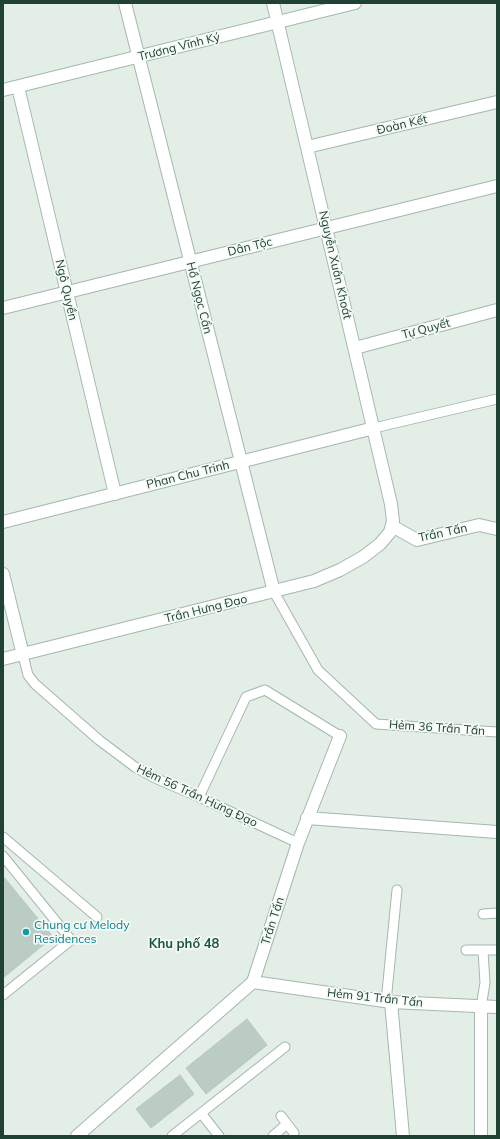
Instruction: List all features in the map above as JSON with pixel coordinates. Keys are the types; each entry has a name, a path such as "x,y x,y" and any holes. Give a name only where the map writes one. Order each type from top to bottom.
{"street":[{"name":"Hồ Ngọc Cẩn","path":"125,3 274,592"},
{"name":"Nguyễn Xuân Khoát","path":"273,3 393,509 392,526"},
{"name":"Trương Vĩnh Ký","path":"3,90 355,3"},
{"name":"Ngô Quyền","path":"18,86 115,494"},
{"name":"Đoàn Kết","path":"308,147 497,102"},
{"name":"Dân Tộc","path":"3,308 497,186"},
{"name":"Tự Quyết","path":"355,348 497,310"},
{"name":"Phan Chu Trinh","path":"3,522 374,428"},
{"name":"Trần Tấn","path":"392,526 417,540 479,525 497,529"},
{"name":"Trần Hưng Đạo","path":"3,659 314,581 353,564 380,544 392,526"},
{"path":"3,574 23,654"},
{"name":"Trần Tấn","path":"253,982 298,843 340,736"},
{"path":"307,818 497,832"},
{"path":"77,1136 253,982"},
{"name":"Hẻm 91 Trần Tấn","path":"253,982 389,1002 497,1007"},
{"path":"389,1002 403,1136"},
{"path":"481,1007 481,1136"}],"lane":[{"path":"374,428 497,399"},
{"name":"Hẻm 36 Trần Tấn","path":"274,592 318,670 376,724 497,732"},
{"name":"Hẻm 56 Trần Hưng Đạo","path":"23,654 28,675 34,684 99,740 135,767 155,778 298,843"},
{"path":"199,797 246,698 265,690 340,736"},
{"path":"3,837 97,917"},
{"path":"3,856 71,940 3,995"},
{"path":"389,1002 397,890"},
{"path":"483,914 497,913"},
{"path":"466,950 497,950"},
{"path":"481,1007 485,983 483,951"},
{"path":"172,1136 285,1047"},
{"path":"201,1113 219,1136"},
{"path":"281,1116 294,1133"},
{"path":"272,1136 287,1124"}],"building":[{"name":"Chung cư Melody Residences","path":"3,876 53,937 3,978"},
{"path":"247,1019 267,1045 206,1094 186,1068"},
{"path":"180,1075 194,1094 151,1128 136,1109"}],"place":[{"name":"Chung cư Melody Residences","path":"26,932"}],"district":[{"name":"Khu phố 48","path":"184,944"}]}
